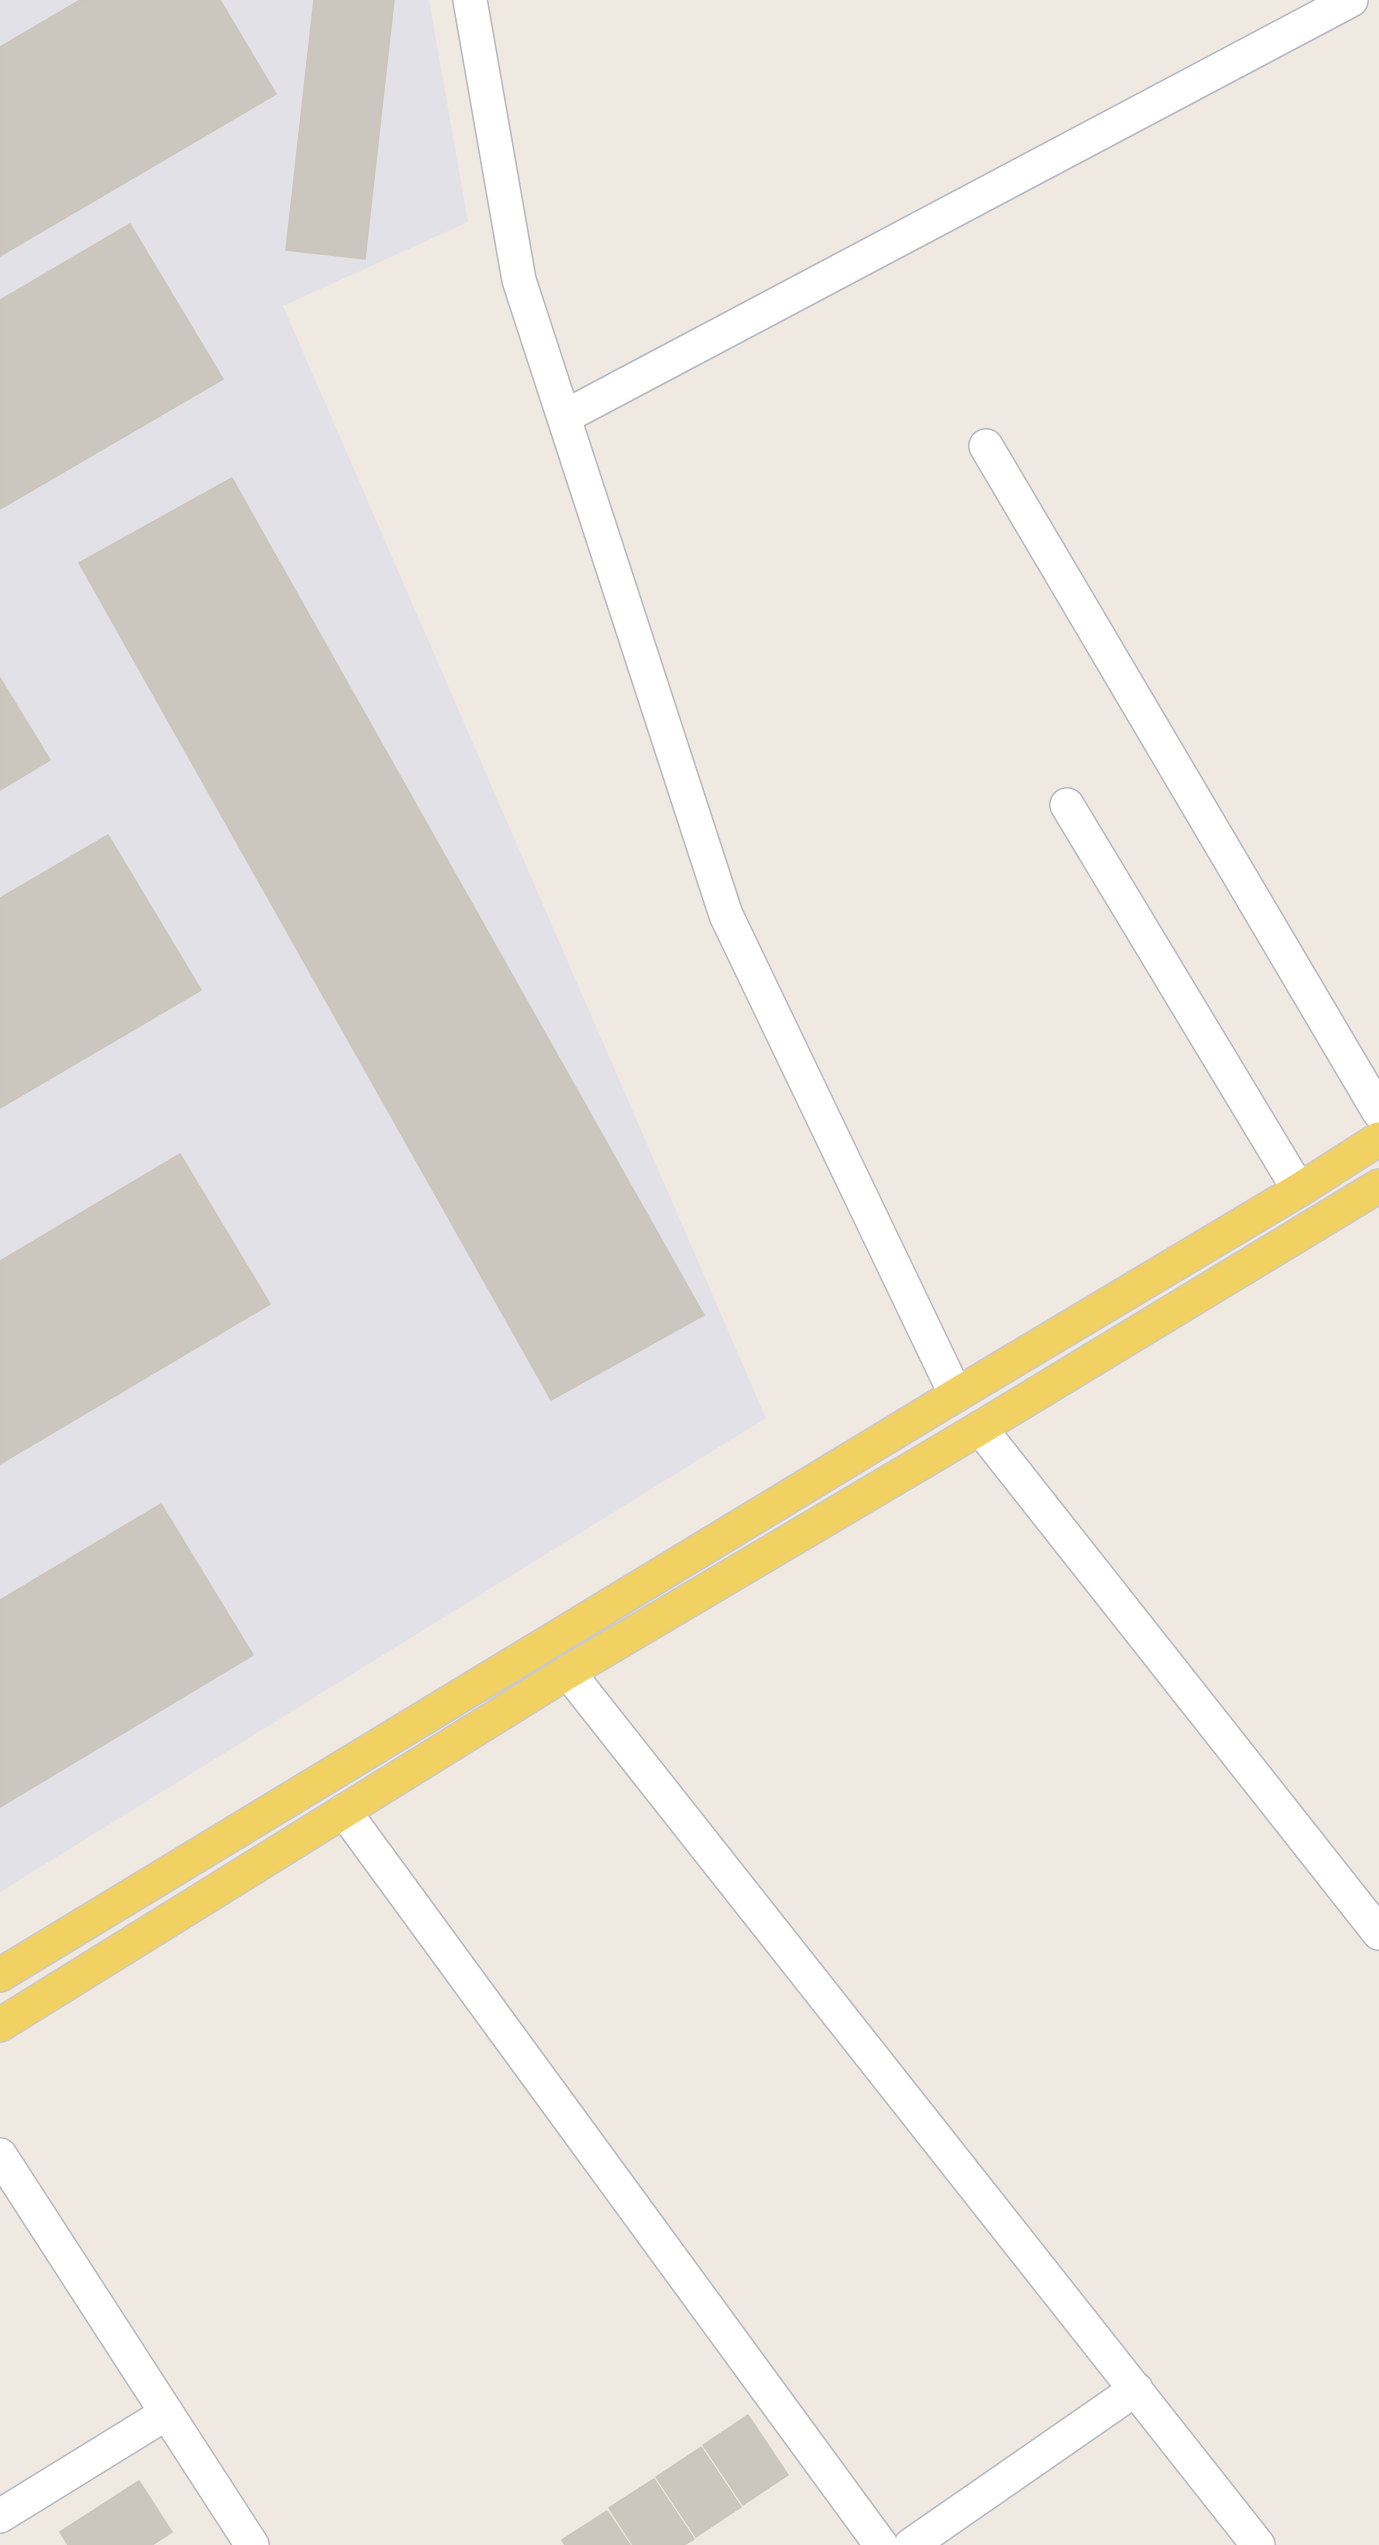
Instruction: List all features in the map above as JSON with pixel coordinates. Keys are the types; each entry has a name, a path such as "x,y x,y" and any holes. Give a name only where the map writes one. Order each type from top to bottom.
{"main road":[{"path":"0,1975 1379,1140"},
{"path":"0,2025 568,1672 980,1428 1379,1186"}],"street":[{"path":"470,0 519,280 726,915 956,1395"},
{"path":"564,417 1351,0"},
{"path":"986,446 1379,1112"},
{"path":"1067,805 1299,1190"},
{"path":"980,1428 1379,1933"},
{"path":"568,1672 1137,2389 1258,2545"},
{"path":"344,1811 881,2545"},
{"path":"0,2155 252,2545"},
{"path":"911,2545 1137,2389"},
{"path":"0,2516 167,2413"}],"shaded area":[{"path":"0,0 429,0 468,222 283,306 766,1418 0,1892"}],"building":[{"path":"80,0 220,0 276,94 0,256 0,47"},
{"path":"314,0 394,0 365,259 286,250"},
{"path":"130,224 223,379 0,509 0,300"},
{"path":"232,478 704,1315 551,1400 79,563"},
{"path":"0,678 50,760 0,790"},
{"path":"108,835 201,990 0,1108 0,898"},
{"path":"180,1154 270,1304 0,1464 0,1261"},
{"path":"161,1504 253,1655 0,1807 0,1600"},
{"path":"748,2415 788,2475 743,2505 703,2445"},
{"path":"701,2447 741,2507 696,2537 656,2477"},
{"path":"654,2479 694,2539 684,2545 633,2545 609,2508"},
{"path":"139,2481 172,2532 152,2545 68,2545 60,2532"},
{"path":"607,2511 630,2545 565,2545 562,2540"}]}
